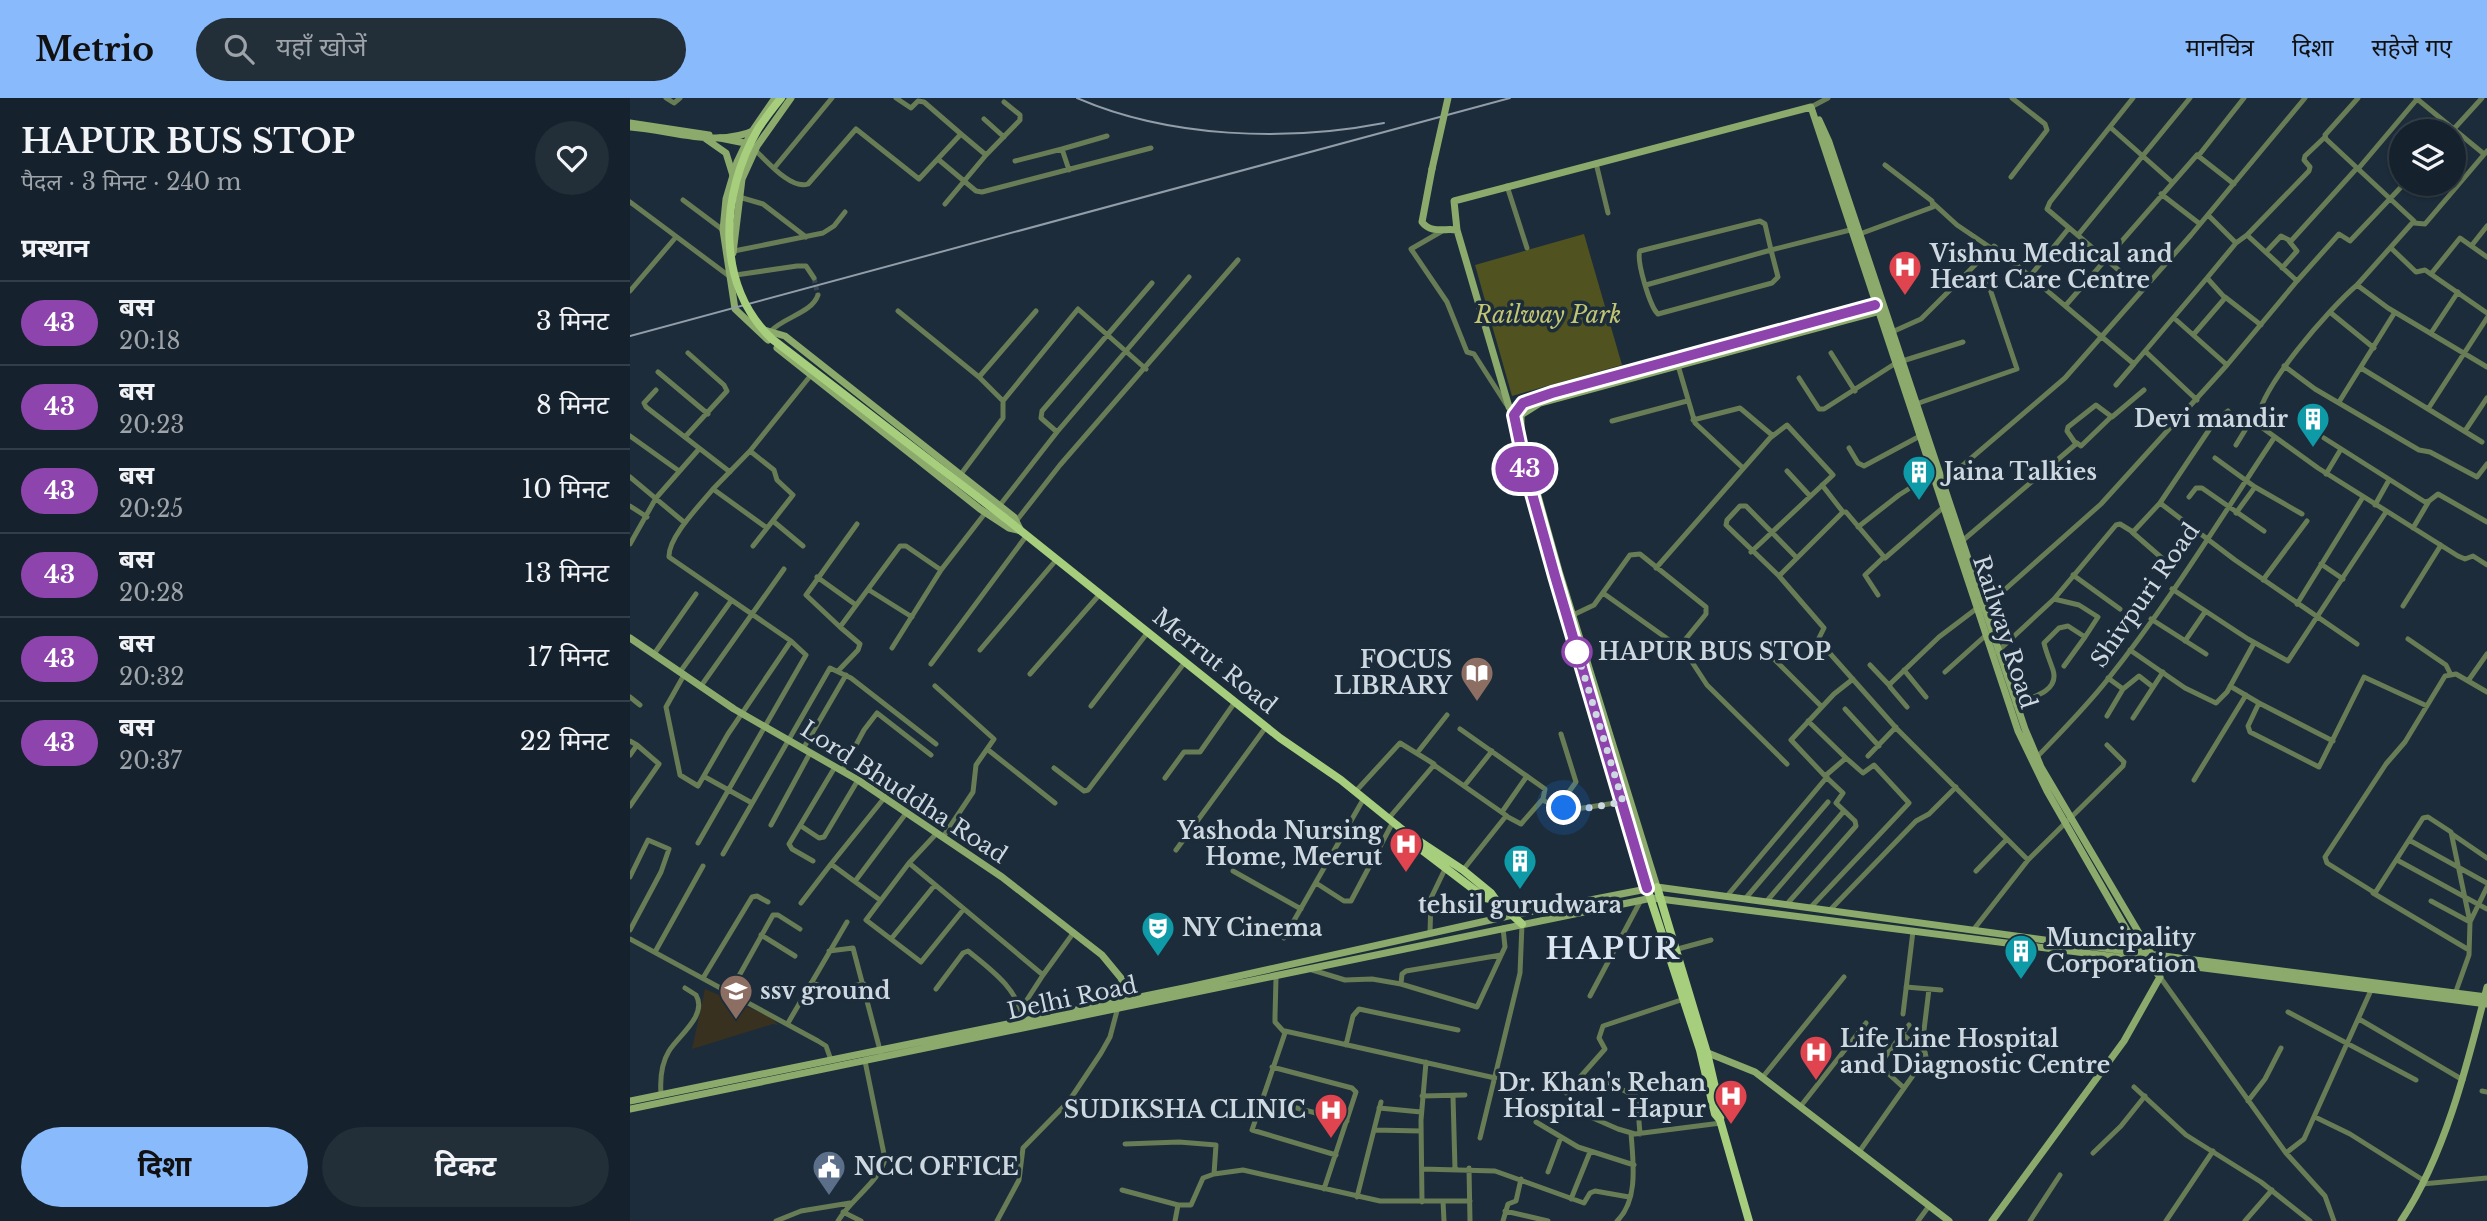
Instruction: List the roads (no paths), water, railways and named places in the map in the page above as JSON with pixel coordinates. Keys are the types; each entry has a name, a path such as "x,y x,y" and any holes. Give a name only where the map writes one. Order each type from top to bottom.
{"main road":[{"name":"Merrut Road","path":"780,98 758,130 735,181 729,247 739,290 757,324 772,339 1005,518 1266,727 1364,798 1404,831 1491,892 1522,924"},
{"name":"Merrut Road","path":"1404,831 1414,844 1485,898 1496,900"},
{"path":"1657,887 1656,899 1684,999 1703,1051"},
{"path":"1647,888 1656,899 1674,950 1749,1221"}],"street":[{"path":"666,98 674,103 680,98"},
{"path":"775,98 739,158 726,199 724,251 735,309 735,306 738,313 811,375 985,512 1009,528 1024,533"},
{"path":"729,272 742,179 756,148 791,98"},
{"path":"775,167 832,98"},
{"path":"896,98 911,108 918,101 925,102 986,155"},
{"path":"1448,98 1422,222 1428,228 1457,230"},
{"path":"1647,888 1457,230 1454,201 1813,110 1828,98"},
{"path":"2011,177 2047,130 2045,124 2012,98"},
{"path":"2133,98 2047,209 2142,290"},
{"path":"2078,236 2190,98"},
{"path":"2066,305 2161,194 2199,155 2244,98"},
{"path":"1988,283 2017,369 1913,405 1941,484 2065,378 2200,225 2305,98"},
{"path":"2116,385 2236,243 2309,171 2305,156 2358,98"},
{"path":"2289,241 2417,98 2441,119"},
{"path":"2463,119 2482,98"},
{"path":"945,204 1021,118 1004,102"},
{"path":"1813,110 1880,307 1892,332 1899,362"},
{"path":"984,118 1004,137"},
{"path":"630,127 689,131 746,144 756,148 798,186 808,184 856,129 916,179 923,178 961,134"},
{"path":"630,127 706,139 726,138 758,130"},
{"path":"630,127 701,141 748,164"},
{"path":"2110,127 2172,182"},
{"path":"1015,160 1107,136"},
{"path":"2325,137 2414,219 2414,223"},
{"path":"706,139 726,153 735,181"},
{"path":"2414,223 2425,225 2486,152 2466,139"},
{"path":"939,160 976,191 982,192 1151,148"},
{"path":"1062,149 1069,170"},
{"path":"2199,155 2234,184"},
{"path":"1596,163 1608,213"},
{"path":"1885,165 1957,225 1991,248"},
{"path":"1507,186 1527,248"},
{"path":"2161,194 2200,225"},
{"path":"739,197 763,204 806,237"},
{"path":"1889,685 1938,637 1980,610 2101,504 2197,400 2338,235 2350,241 2391,198"},
{"path":"683,200 723,230"},
{"path":"630,202 729,272 806,266 814,278"},
{"path":"1646,285 1771,250 1854,233 1931,209 1934,204"},
{"path":"630,214 637,207"},
{"path":"734,251 828,230 845,212"},
{"path":"2208,215 2236,243"},
{"path":"1760,221 1765,224 1771,250 1778,277 1772,283 1658,314 1653,310 1638,257 1640,251 1760,221"},
{"path":"2257,424 2269,389 2284,366 2414,223"},
{"path":"2472,245 2487,226"},
{"path":"2031,275 2069,228"},
{"path":"1444,230 1410,249 1447,302 1467,352 1474,354 1511,411"},
{"path":"2247,235 2297,281"},
{"path":"2266,252 2281,236 2289,241 2297,251 2282,268"},
{"path":"630,291 676,237"},
{"path":"2431,274 2458,239 2462,238 2487,257"},
{"path":"1892,332 1921,319 1991,248 1997,247 2134,364"},
{"path":"2391,248 2416,272 2423,270 2431,274 2487,316 2428,409"},
{"path":"1017,520 1059,465 1146,369 1238,260"},
{"path":"1000,505 1057,432 1189,277"},
{"path":"2207,278 2225,297 2261,325"},
{"path":"1057,432 1041,418 1042,411 1152,283"},
{"path":"2357,285 2395,312 2487,367"},
{"path":"2431,333 2458,292"},
{"path":"771,331 785,319 814,303 818,295"},
{"path":"2194,334 2225,297"},
{"path":"1511,411 1532,399 1880,307"},
{"name":"Railway Road","path":"1880,307 1913,405 1920,436 1934,474 1941,484 1956,547 1973,585 1992,656 2034,759 2100,875 2140,953"},
{"path":"961,474 1003,418 1003,401 1078,309 1146,369"},
{"path":"898,311 979,377 1003,401"},
{"path":"979,377 1035,311"},
{"path":"2339,402 2395,312"},
{"path":"2331,313 2374,348"},
{"path":"2174,318 2227,365"},
{"path":"757,328 785,336 838,375 1000,505 1017,520 1024,533"},
{"path":"1798,379 1822,410 1899,362 1963,342"},
{"path":"2146,352 2197,400"},
{"path":"685,437 726,395 726,388 688,353"},
{"path":"1831,353 1855,391"},
{"path":"1677,362 1693,421 1742,468"},
{"path":"2284,366 2315,389 2419,450 2430,452 2475,476 2480,475 2487,464"},
{"path":"2361,368 2482,442"},
{"path":"1642,371 1540,403 1521,415 1521,435 1657,887"},
{"path":"658,372 708,414"},
{"path":"698,843 806,655 791,641 670,557 669,550 685,523 750,451 811,375"},
{"path":"656,390 644,405 730,472"},
{"path":"2111,417 2099,405 2095,405 2067,428 2081,446 2144,390"},
{"path":"2465,431 2487,398"},
{"path":"1612,421 1687,401"},
{"path":"1693,421 1740,408 1772,435"},
{"path":"2132,532 2160,503 2213,424 2228,411"},
{"path":"2257,424 2326,474 2386,512 2463,559 2471,556 2487,565"},
{"path":"2236,445 2247,427 2257,424"},
{"path":"1656,568 1772,435 1787,425 1833,472 1751,552"},
{"path":"630,436 679,471"},
{"path":"1849,448 1858,463 1864,466 1920,436"},
{"name":"Shivpuri Road","path":"2034,759 2130,650 2274,438"},
{"path":"2324,438 2421,500 2429,501"},
{"path":"1956,547 2077,443"},
{"path":"630,544 656,498 699,449"},
{"path":"2326,474 2341,449"},
{"path":"750,451 774,470 777,480 793,494 753,546"},
{"path":"2215,458 2255,487 2302,514"},
{"path":"1787,471 1810,496"},
{"path":"1858,527 1899,495 1934,474"},
{"path":"630,477 685,523"},
{"path":"2375,505 2389,480"},
{"path":"1822,485 1884,557"},
{"path":"2189,497 2199,487 2264,531"},
{"path":"2236,513 2255,487"},
{"path":"713,489 766,528"},
{"path":"2413,528 2429,501 2437,494 2487,522"},
{"path":"2297,604 2363,497"},
{"path":"2160,503 2263,580 2357,643"},
{"path":"1878,595 1865,575 1947,504 1963,540 1973,585"},
{"path":"630,506 647,517"},
{"path":"1796,557 1744,506 1727,520 1726,525 1751,552 1779,576 1824,628 1818,640 1896,727 2028,860"},
{"path":"892,648 941,570 985,512"},
{"path":"1779,576 1843,512"},
{"path":"2172,589 2254,643 2288,661 2386,512"},
{"path":"772,521 803,546"},
{"path":"2263,580 2307,521"},
{"path":"838,671 858,650 860,644 807,599 807,591 858,524"},
{"path":"1992,656 2053,599 2116,525 2120,524 2132,532 2163,559"},
{"path":"931,664 1024,533"},
{"path":"840,627 903,545 941,570"},
{"path":"2403,606 2441,545"},
{"path":"1573,615 1594,605 1617,569 1633,553 1640,554 1708,610 1685,639 1688,654 1707,685 1787,764"},
{"path":"980,650 1057,559"},
{"path":"2321,564 2343,579"},
{"path":"701,686 784,569"},
{"path":"2073,575 2120,609"},
{"path":"817,577 856,605"},
{"path":"869,590 912,617"},
{"path":"1603,593 1688,654"},
{"path":"654,654 696,594"},
{"path":"1030,674 1100,594"},
{"path":"2053,599 2079,605 2097,616 2098,621 2064,666"},
{"path":"730,601 682,673 667,704 682,778 698,786 791,641"},
{"path":"1980,610 1999,651 2012,705 2044,692 2051,685 2054,673 2044,646 2048,636 2059,628 2068,626 2085,637"},
{"path":"2185,641 2205,612"},
{"path":"2151,619 2206,654"},
{"path":"1091,706 1148,632"},
{"path":"1945,672 1985,636"},
{"name":"Lord Bhuddha Road","path":"630,638 742,714 885,797 1074,932 1115,969 1130,1001"},
{"path":"2408,639 2446,665 2450,673 2487,692"},
{"path":"2130,650 2185,688 2216,703 2221,702 2254,643"},
{"path":"1766,651 1822,707"},
{"path":"2468,681 2487,654"},
{"path":"1054,768 1084,791 1088,790 1185,662"},
{"path":"1870,665 1907,708"},
{"path":"723,854 830,668 846,675 936,744"},
{"path":"1904,670 1926,697"},
{"path":"2133,718 2163,673"},
{"path":"2450,673 2445,676 2325,857 2327,863 2372,893 2469,950"},
{"path":"771,825 846,675"},
{"path":"2107,716 2123,689 2139,676 2153,687"},
{"path":"2259,703 2248,730 2319,767 2365,676 2427,706"},
{"path":"2108,678 2123,689"},
{"path":"1787,904 1856,826 1836,802 1843,793 1790,740 1853,679"},
{"path":"935,686 993,737 974,771 972,792 940,835 909,863 866,920 921,962 963,910"},
{"path":"2230,686 2333,741"},
{"path":"2194,780 2246,695"},
{"path":"630,698 640,705"},
{"path":"1165,778 1184,752 1200,752 1235,702"},
{"path":"880,714 884,704"},
{"path":"1845,709 1879,746"},
{"path":"813,861 789,846 876,713 931,755"},
{"path":"1417,753 1447,715"},
{"path":"1808,720 1863,773 1874,765 1909,803 1810,908"},
{"path":"1176,850 1266,727"},
{"path":"1868,756 1896,727"},
{"path":"1356,792 1398,744 1402,743 1521,824 1543,799 1545,789 1460,729"},
{"path":"1558,807 1576,782 1561,734"},
{"path":"630,741 659,764 630,806"},
{"path":"630,755 637,745"},
{"path":"1974,929 2028,860 2124,764 2107,745"},
{"path":"987,749 1055,803"},
{"path":"1465,785 1492,751"},
{"path":"1727,896 1826,776 1846,758"},
{"path":"1316,883 1344,901 1351,901 1391,820 1434,765"},
{"path":"1462,870 1505,814 1527,776"},
{"path":"705,777 752,803"},
{"path":"801,826 819,838 824,837 858,780"},
{"path":"1830,910 1916,821 1929,814 1956,787"},
{"path":"802,903 885,797"},
{"path":"1284,938 1364,798"},
{"path":"1543,799 1558,807 1582,809 1623,802"},
{"path":"1745,899 1828,802"},
{"path":"1766,902 1844,811"},
{"path":"856,880 907,812"},
{"path":"2372,893 2377,892 2426,817 2487,858"},
{"path":"2452,834 2470,922 2469,950 2455,994"},
{"path":"1976,871 2007,839"},
{"path":"630,877 648,840 669,849 661,872 630,930"},
{"path":"2409,840 2487,885 2470,922"},
{"path":"2397,860 2487,909"},
{"path":"909,863 1043,975"},
{"path":"831,864 880,900"},
{"path":"655,952 703,866"},
{"path":"1430,933 1431,898 1446,867"},
{"path":"1233,872 1301,909"},
{"path":"2100,875 2160,977 2286,1153 2325,1196 2334,1221"},
{"path":"891,939 934,886"},
{"name":"Delhi Road","path":"1201,988 1299,962 1513,915 1657,887 2140,953 2150,959"},
{"path":"703,978 752,897 757,896 768,902"},
{"name":"Delhi Road","path":"630,1101 831,1060 881,1053 1130,1001 1276,978 1641,900 1656,899 2150,959"},
{"path":"1590,996 1641,900"},
{"path":"2431,901 2470,922"},
{"path":"1578,902 1581,912"},
{"path":"730,992 776,914 800,929"},
{"path":"788,1023 847,922"},
{"path":"1480,1138 1520,973 1522,924"},
{"path":"1299,962 1305,970 1345,980 1372,979 1401,984 1477,1007 1505,947 1503,928"},
{"path":"1903,1014 1913,931"},
{"path":"1021,1009 1074,932"},
{"path":"761,936 796,956"},
{"path":"630,939 825,1045 831,1060"},
{"path":"1674,950 1711,940"},
{"path":"829,951 853,948 881,1053"},
{"path":"936,989 963,953 968,951 1009,987 1021,1009 1024,1023"},
{"path":"1401,984 1402,974 1406,971 1501,955"},
{"path":"2150,959 2485,1000"},
{"path":"1762,1078 1843,977"},
{"path":"1992,1221 2124,1041 2160,977"},
{"path":"1276,978 1275,1022 1285,1031 1495,1078"},
{"path":"811,983 831,989 864,984"},
{"path":"1906,987 1941,990"},
{"path":"2372,987 2455,994 2485,1000"},
{"path":"2286,1153 2304,1139 2372,987"},
{"path":"2401,1221 2422,1182 2463,1080 2487,987"},
{"path":"661,1094 665,1060 669,1050 687,1030 699,1006 696,995 685,988"},
{"path":"1924,1030 1930,989"},
{"path":"1566,1093 1605,1049 1599,1038 1603,1026 1684,999"},
{"path":"997,1221 1019,1180 1023,1149 1069,1101 1101,1053 1115,1022 1118,1004"},
{"path":"1346,1045 1353,1016 1359,1009 1458,1030"},
{"path":"2288,1012 2416,1080"},
{"path":"2359,1019 2463,1080"},
{"path":"1800,1107 1866,1023"},
{"path":"1904,1088 1879,1065 1909,1025"},
{"path":"1285,1031 1252,1127 1254,1132 1336,1154"},
{"path":"1859,1152 1926,1055 1902,1034"},
{"path":"2248,1101 2265,1079 2281,1048"},
{"path":"1703,1051 1747,1067 1949,1221"},
{"name":"Delhi Road","path":"630,1109 865,1061 881,1053"},
{"path":"838,1221 850,1203 880,1171 885,1159 865,1061"},
{"path":"1422,1202 1421,1112 1426,1062"},
{"path":"1272,1067 1355,1089 1324,1189"},
{"path":"1603,1080 1637,1097 1640,1134"},
{"path":"2134,1087 2186,1135 2272,1190 2310,1221"},
{"path":"1422,1096 1465,1096"},
{"path":"1454,1096 1455,1169"},
{"path":"2093,1153 2121,1126 2145,1096"},
{"path":"1262,1099 1347,1121"},
{"path":"1357,1196 1380,1105 1421,1112"},
{"path":"1577,1111 1631,1133 1640,1134 1720,1121"},
{"path":"2315,1117 2350,1134 2422,1182 2487,1178"},
{"path":"1536,1122 1591,1153 1634,1166"},
{"path":"1374,1130 1421,1131"},
{"path":"1617,1221 1626,1210 1634,1166 1631,1133"},
{"path":"1548,1172 1562,1138"},
{"path":"1125,1144 1214,1143 1214,1174"},
{"path":"2166,1221 2213,1151"},
{"path":"1572,1199 1591,1153"},
{"path":"1469,1168 1470,1221"},
{"path":"1422,1169 1469,1168 1495,1171 1586,1203 1590,1193 1595,1191 1629,1197"},
{"path":"1122,1190 1178,1205 1191,1205 1203,1178 1243,1170 1380,1201 1470,1201"},
{"path":"2030,1221 2060,1175"},
{"path":"1503,1221 1508,1204 1516,1201 1521,1179"},
{"path":"2245,1221 2272,1190"},
{"path":"1443,1202 1444,1221"},
{"path":"776,1221 801,1211 850,1203"},
{"path":"1175,1221 1178,1205"},
{"path":"1918,1221 1929,1206"},
{"path":"1505,1211 1548,1221"},
{"path":"843,1212 861,1221"}],"tunnel":[{"path":"814,278 818,295"}],"railway":[{"path":"1077,98 1150,121 1229,133 1308,133 1384,123"},
{"path":"630,336 1510,98"}],"place":[{"name":"Vishnu Medical and Heart Care Centre","path":"1905,297"},
{"name":"Devi mandir","path":"2313,449"},
{"name":"Jaina Talkies","path":"1919,502"},
{"name":"HAPUR BUS STOP","path":"1577,652"},
{"name":"FOCUS LIBRARY","path":"1477,703"},
{"name":"Yashoda Nursing Home, Meerut","path":"1406,874"},
{"name":"tehsil gurudwara","path":"1520,891"},
{"name":"NY Cinema","path":"1158,958"},
{"name":"Muncipality Corporation","path":"2021,981"},
{"name":"ssv ground","path":"736,1021"},
{"name":"Life Line Hospital and Diagnostic Centre","path":"1816,1082"},
{"name":"Dr. Khan's Rehan Hospital - Hapur","path":"1731,1126"},
{"name":"SUDIKSHA CLINIC","path":"1331,1140"},
{"name":"NCC OFFICE","path":"829,1197"}],"district":[{"name":"HAPUR","path":"1613,949"}],"park label":[{"name":"Railway Park","path":"1548,315"}]}
